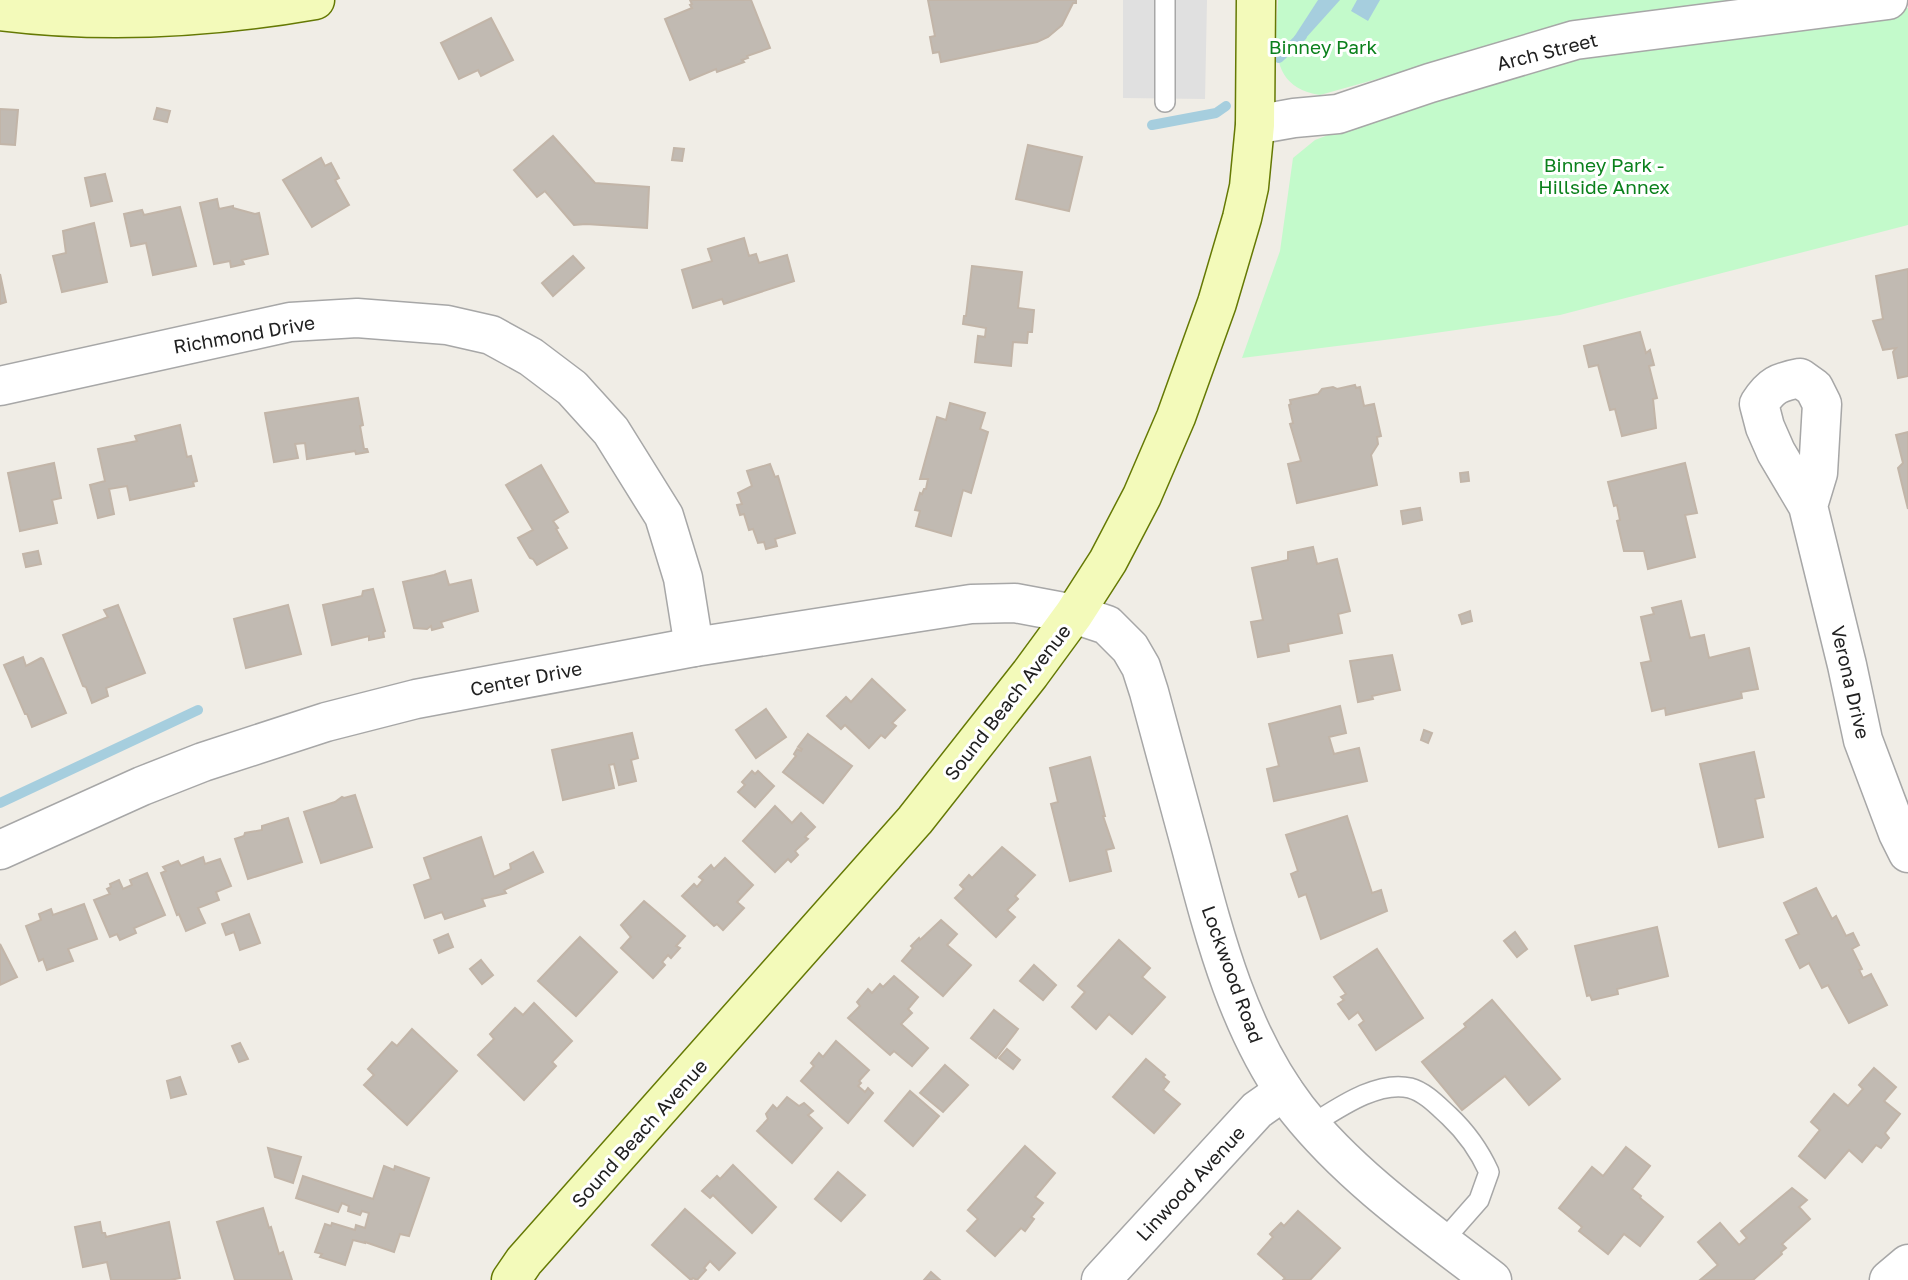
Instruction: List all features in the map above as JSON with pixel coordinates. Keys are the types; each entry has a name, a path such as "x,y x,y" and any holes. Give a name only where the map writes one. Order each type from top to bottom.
{"street":[{"path":"0,11 65,16 158,17 315,0"},
{"name":"Sound Beach Avenue","path":"511,1280 524,1261 915,820 1074,614 1121,539 1177,417 1217,303 1249,187 1255,125 1256,0"},
{"name":"Arch Street","path":"1255,125 1338,114 1430,83 1575,40 1888,0"},
{"name":"Richmond Drive","path":"0,386 290,322 357,318 447,325 491,335 531,356 572,388 611,431 664,516 683,578 694,647"},
{"name":"Verona Drive","path":"1808,506 1863,740 1908,853"},
{"name":"Center Drive","path":"0,850 142,786 203,762 326,722 416,699 694,647 971,604 1015,603 1074,614"},
{"name":"Lockwood Road","path":"1074,614 1107,625 1130,648 1141,667 1214,931 1249,1026 1272,1072 1311,1125 1354,1171 1492,1280"},
{"name":"Linwood Avenue","path":"1101,1280 1257,1110 1284,1091"},
{"path":"1889,1280 1908,1264"}],"lane":[{"path":"1165,0 1165,102"},
{"path":"1311,1125 1360,1095 1392,1088 1410,1088 1434,1102 1460,1126 1480,1150 1489,1172 1479,1200 1442,1242"}],"green space":[{"name":"Binney Park","path":"1278,0 1818,0 1563,27 1320,95 1291,83 1283,72 1276,46"},
{"name":"Binney Park - Hillside Annex","path":"1908,8 1908,225 1560,315 1242,358 1280,251 1293,158 1315,140 1438,93 1658,39"}],"shaded area":[{"path":"1123,0 1207,0 1205,99 1123,98"}],"water":[{"path":"1318,0 1340,0 1295,50 1294,37"},
{"path":"1357,0 1380,0 1368,21 1351,11"}],"building":[{"path":"690,0 751,0 770,48 747,56 748,58 742,60 744,62 717,72 716,69 690,80 665,19 692,8"},
{"path":"928,0 1076,0 1076,3 1073,3 1062,25 1037,42 941,62 939,52 933,53 930,37 935,36"},
{"path":"491,18 513,60 481,76 478,70 459,79 441,43"},
{"path":"157,108 170,111 167,122 154,119"},
{"path":"0,109 18,110 15,145 0,144"},
{"path":"553,136 595,183 649,187 647,228 574,225 545,191 537,197 514,170"},
{"path":"1028,145 1082,157 1069,211 1016,199"},
{"path":"674,148 684,149 682,161 672,160"},
{"path":"321,158 325,166 331,163 339,178 335,180 349,205 312,227 283,180"},
{"path":"105,174 112,201 91,206 85,178"},
{"path":"217,199 219,209 233,206 259,213 268,254 242,260 244,264 231,267 230,261 214,264 200,203"},
{"path":"180,207 196,266 153,275 146,243 131,246 124,214 142,210 144,215"},
{"path":"94,223 107,282 62,292 53,256 66,253 63,231"},
{"path":"744,238 749,256 756,254 759,263 787,255 794,281 724,304 722,299 693,308 682,270 712,261 708,249"},
{"path":"573,256 584,268 553,296 542,283"},
{"path":"972,266 1022,272 1018,308 1034,310 1032,332 1028,332 1027,343 1013,342 1011,366 975,362 978,336 985,337 986,328 963,324"},
{"path":"1908,269 1908,376 1898,378 1893,352 1896,348 1883,350 1873,321 1883,319 1876,276"},
{"path":"0,274 6,302 0,304"},
{"path":"1640,332 1646,353 1650,350 1654,365 1649,366 1657,398 1653,399 1656,428 1622,436 1615,409 1610,410 1598,365 1589,367 1584,346"},
{"path":"1355,385 1356,388 1360,387 1364,406 1374,404 1381,436 1377,437 1378,444 1371,455 1377,485 1297,503 1288,464 1301,461 1290,424 1293,423 1290,400 1318,394 1322,389"},
{"path":"358,398 364,449 368,452 356,454 355,451 307,459 305,443 295,444 298,458 274,462 265,413"},
{"path":"950,403 985,413 980,429 988,432 971,493 963,490 951,536 916,526 920,511 915,510 920,493 926,489 928,479 920,479 937,417 946,420"},
{"path":"180,425 187,457 191,456 197,481 193,482 194,486 130,500 127,486 109,489 114,514 98,518 90,485 105,481 98,449 137,441 135,436"},
{"path":"1908,432 1908,509 1898,468 1903,463 1896,435"},
{"path":"54,463 61,498 52,500 57,523 20,531 8,473"},
{"path":"1685,463 1697,513 1685,515 1695,557 1648,569 1644,551 1624,551 1617,521 1620,520 1617,505 1614,506 1608,482"},
{"path":"770,464 775,477 778,476 795,533 775,539 777,546 766,549 764,542 758,543 753,529 749,530 744,514 740,515 737,505 742,504 738,493 752,486 747,471"},
{"path":"541,465 568,512 553,521 567,548 537,565 518,538 533,530 506,485"},
{"path":"1468,472 1469,481 1461,482 1460,473"},
{"path":"1420,508 1422,520 1403,524 1401,511"},
{"path":"1313,547 1317,564 1337,559 1350,611 1338,614 1342,633 1288,644 1289,651 1258,657 1251,622 1263,620 1252,568 1288,560 1288,552"},
{"path":"38,551 41,564 26,567 23,554"},
{"path":"445,571 449,585 471,580 478,611 441,622 443,627 432,630 431,626 427,629 414,628 403,582"},
{"path":"373,589 385,631 384,637 369,640 369,636 332,645 323,605 362,596 363,591"},
{"path":"1681,601 1690,638 1704,635 1709,658 1749,648 1758,689 1741,692 1742,698 1666,715 1665,708 1652,711 1641,663 1651,661 1641,617 1654,614 1652,608"},
{"path":"118,605 145,673 106,688 108,696 92,703 63,635 108,617 104,610"},
{"path":"288,605 301,654 246,668 234,619"},
{"path":"1470,611 1472,621 1462,624 1459,615"},
{"path":"1392,655 1400,690 1358,702 1350,661"},
{"path":"23,657 26,666 43,659 66,713 32,727 4,665"},
{"path":"872,679 905,710 892,723 896,726 885,738 881,735 869,748 845,725 841,729 827,716 846,697 851,702"},
{"path":"1340,706 1346,733 1329,737 1334,754 1359,748 1367,781 1274,801 1267,769 1279,766 1269,724"},
{"path":"766,709 786,737 756,758 736,730"},
{"path":"1424,730 1432,733 1428,743 1421,740"},
{"path":"632,733 638,758 631,760 636,781 619,785 614,764 609,765 614,788 563,800 552,750"},
{"path":"808,734 852,766 823,803 783,772 796,756 794,754 797,749 801,751 798,747"},
{"path":"1754,752 1764,797 1755,799 1763,837 1719,847 1700,764"},
{"path":"1090,757 1103,816 1114,848 1106,850 1111,871 1070,881 1051,804 1058,802 1050,768"},
{"path":"752,771 755,774 758,771 774,786 755,807 738,792 745,785 742,782"},
{"path":"355,795 372,847 321,863 304,812 342,797"},
{"path":"775,806 792,823 801,813 815,827 805,837 808,839 795,851 798,855 791,862 788,859 775,872 743,841"},
{"path":"1347,816 1372,893 1381,890 1387,911 1321,939 1306,894 1299,897 1291,874 1298,871 1286,835"},
{"path":"288,818 302,862 248,879 235,839 245,833 262,830 262,826"},
{"path":"481,837 494,877 511,869 510,864 533,852 543,872 504,890 506,893 482,899 485,906 445,919 442,912 425,918 414,885 431,879 424,858"},
{"path":"1002,847 1035,875 1015,896 1018,899 1007,910 1015,917 996,937 955,898 964,889 960,885 969,875 972,878"},
{"path":"203,857 205,864 220,859 231,886 216,892 219,900 198,908 205,923 186,931 161,873 166,871 163,867 178,861 181,866"},
{"path":"725,858 753,885 737,902 744,908 723,930 717,924 714,926 682,896 694,884 697,887 703,880 699,877 711,865 714,869"},
{"path":"147,873 165,915 134,928 136,933 120,940 117,934 110,937 94,900 110,894 107,889 111,887 110,884 119,880 123,889 132,885 130,880"},
{"path":"1816,888 1832,919 1836,916 1846,936 1853,933 1859,945 1852,949 1862,969 1859,970 1863,978 1871,974 1887,1005 1849,1023 1828,985 1822,988 1809,963 1800,968 1786,940 1799,934 1784,903"},
{"path":"644,901 685,936 676,946 680,948 671,958 668,955 662,962 665,965 653,978 621,948 631,937 621,925"},
{"path":"84,904 97,939 68,949 73,961 47,970 43,959 39,961 26,926 41,920 39,914 51,909 53,915"},
{"path":"249,914 260,943 240,950 234,932 226,935 222,924"},
{"path":"941,920 957,934 947,945 971,965 943,996 902,961 913,948 911,946"},
{"path":"1657,927 1668,976 1617,989 1618,994 1592,1000 1590,995 1587,996 1575,946"},
{"path":"1515,932 1527,949 1517,957 1504,941"},
{"path":"448,934 453,947 439,953 434,940"},
{"path":"580,937 617,972 576,1016 538,981"},
{"path":"1119,940 1150,968 1142,977 1165,997 1132,1034 1109,1014 1096,1029 1072,1007 1085,992 1078,986"},
{"path":"0,944 17,977 0,985"},
{"path":"1377,949 1423,1018 1376,1050 1359,1025 1364,1021 1358,1012 1349,1019 1338,1004 1344,1000 1341,997 1346,994 1334,977"},
{"path":"481,960 493,975 482,984 470,969"},
{"path":"1034,965 1056,985 1043,1000 1020,981"},
{"path":"894,976 918,997 908,1009 912,1013 901,1024 928,1048 912,1066 894,1051 890,1055 848,1018 860,1006 857,1002 868,989 872,993 880,984 883,987"},
{"path":"1492,1000 1560,1079 1529,1105 1505,1076 1462,1110 1422,1062 1466,1027 1464,1024"},
{"path":"534,1003 572,1041 552,1062 556,1066 524,1100 478,1055 494,1039 490,1034 515,1008 523,1015"},
{"path":"994,1010 1018,1029 996,1058 971,1038"},
{"path":"412,1029 457,1071 407,1125 364,1085 374,1075 368,1069 392,1042 397,1046"},
{"path":"836,1041 869,1070 858,1086 865,1092 868,1088 873,1093 848,1123 801,1081 814,1066 811,1063 819,1053 823,1057"},
{"path":"240,1043 248,1059 239,1062 232,1046"},
{"path":"1007,1049 1020,1060 1013,1069 999,1058"},
{"path":"1146,1059 1165,1075 1163,1077 1169,1082 1163,1090 1180,1104 1154,1133 1113,1097"},
{"path":"945,1065 968,1085 943,1112 920,1093"},
{"path":"1874,1068 1896,1087 1884,1101 1900,1114 1885,1133 1889,1138 1881,1148 1876,1145 1862,1162 1849,1150 1825,1178 1799,1156 1820,1130 1811,1122 1834,1094 1848,1106 1863,1089 1859,1085"},
{"path":"180,1077 186,1094 171,1098 167,1081"},
{"path":"910,1091 939,1116 913,1146 885,1121"},
{"path":"787,1097 799,1106 804,1103 813,1111 808,1115 822,1128 792,1163 757,1131 768,1119 766,1114 773,1105 777,1109"},
{"path":"1025,1146 1055,1173 1035,1197 1043,1203 1031,1217 1034,1219 1025,1231 1021,1228 995,1256 967,1231 978,1219 968,1210"},
{"path":"1626,1147 1650,1166 1632,1189 1663,1217 1640,1246 1624,1234 1608,1254 1579,1231 1582,1227 1559,1208 1592,1167 1603,1176"},
{"path":"268,1148 301,1157 293,1183 275,1177"},
{"path":"733,1165 776,1207 752,1233 713,1195 710,1198 702,1191 717,1176 720,1179"},
{"path":"384,1166 394,1170 395,1166 429,1178 409,1236 400,1234 394,1252 353,1240 345,1265 320,1257 322,1254 315,1252 325,1224 331,1226 332,1223 355,1230 356,1225 365,1228 369,1213 362,1211 360,1215 348,1211 349,1206 342,1203 338,1212 296,1198 303,1176 373,1199"},
{"path":"838,1172 865,1195 841,1221 815,1199"},
{"path":"1792,1188 1807,1200 1799,1207 1810,1219 1782,1244 1786,1248 1782,1254 1753,1280 1700,1280 1718,1265 1698,1242 1720,1223 1739,1245 1747,1238 1741,1231"},
{"path":"263,1208 279,1254 283,1252 292,1280 235,1280 217,1222"},
{"path":"685,1209 735,1253 719,1270 710,1261 697,1280 691,1280 652,1245"},
{"path":"1298,1211 1340,1248 1310,1280 1283,1280 1285,1278 1258,1254 1273,1237 1270,1234 1281,1223 1284,1226"},
{"path":"100,1222 102,1233 105,1233 106,1237 169,1222 180,1278 111,1280 107,1262 83,1267 75,1227"},
{"path":"931,1272 940,1280 924,1280"}],"waterway":[{"path":"1279,58 1302,36"},
{"path":"1152,125 1216,113 1226,106"},
{"path":"0,803 198,710"}]}
